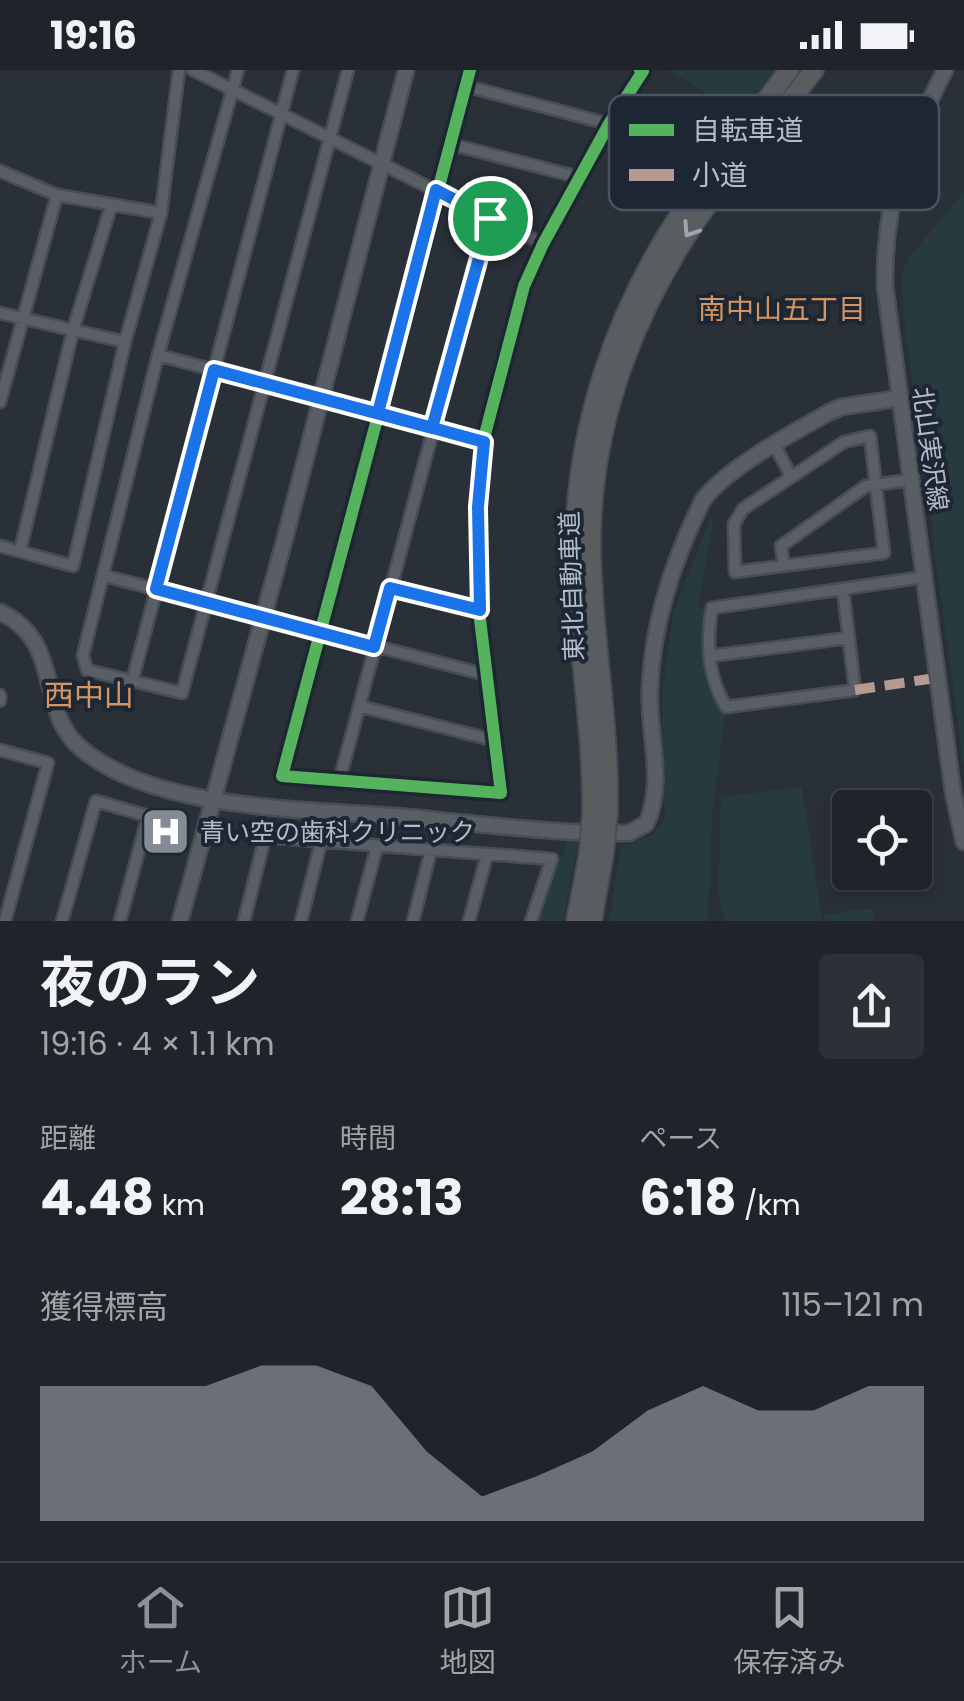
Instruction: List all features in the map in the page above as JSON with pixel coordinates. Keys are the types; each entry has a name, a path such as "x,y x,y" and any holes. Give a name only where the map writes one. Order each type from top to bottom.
{"highway":[{"name":"東北自動車道","path":"770,95 789,70"},
{"name":"東北自動車道","path":"794,95 814,70"},
{"name":"東北自動車道","path":"600,812 578,610 575,544 580,473 595,401 617,335 659,248 685,210"},
{"name":"東北自動車道","path":"592,921 608,752 595,622 591,542 594,486 610,403 632,338 674,255 704,210"},
{"name":"東北自動車道","path":"576,921 597,853"}],"street":[{"path":"0,546 74,566 125,342 161,213 179,70"},
{"path":"194,70 543,244"},
{"path":"238,70 158,355 83,655 87,670 182,694 348,70"},
{"path":"132,682 293,70"},
{"path":"180,921 406,70"},
{"path":"466,86 608,124 524,286 484,442 478,507 480,610 501,793 282,776 470,70"},
{"path":"627,95 643,71 640,70"},
{"name":"北山実沢線","path":"933,95 945,70"},
{"path":"450,144 582,178"},
{"path":"1,175 56,195 161,213"},
{"path":"0,402 56,195"},
{"path":"20,551 72,330 111,206"},
{"name":"北山実沢線","path":"889,210 885,286 953,792 964,842"},
{"path":"340,778 490,218"},
{"path":"0,313 125,342"},
{"path":"158,355 484,442"},
{"path":"0,612 22,625 34,639 48,670 58,714 72,740 84,752 136,778 215,799 494,826 618,833 638,830 646,824 654,800 649,688 658,616 698,510 711,489 841,408 900,398"},
{"path":"870,436 876,484 884,553 735,572 734,524 743,509 844,442 870,436"},
{"path":"775,446 791,476"},
{"path":"784,566 781,546 866,486 911,480"},
{"path":"105,576 486,676"},
{"path":"844,589 854,690 726,707 714,686 708,631 712,608 924,577"},
{"path":"390,588 480,610"},
{"path":"710,656 848,638"},
{"path":"359,706 493,740"},
{"path":"0,750 48,762 4,921"},
{"path":"62,921 96,801 148,816 120,921"},
{"path":"244,921 265,838 552,859 530,921"},
{"path":"302,921 321,842"},
{"path":"358,921 377,846"},
{"path":"413,921 431,850"},
{"path":"470,921 487,854"}],"green space":[{"path":"668,70 775,70 755,95 710,95"},
{"path":"964,192 964,768 905,330 902,274 909,257"},
{"path":"710,519 713,520 698,607 706,607 705,681 725,715 712,817 708,921 609,921 621,848 653,834 665,819 662,696 673,613"},
{"path":"802,787 822,921 725,921 718,896 721,797"},
{"path":"579,840 563,921 538,921 567,841"},
{"path":"873,908 875,921 825,921 824,915"}],"marked path":[{"path":"855,690 929,679"}],"cycle path":[{"path":"470,70 282,776 501,793 479,611 483,442 524,286 609,124"},
{"path":"628,95 643,71 640,70"}],"place":[{"name":"青い空の歯科クリニック","path":"165,832"}],"district":[{"name":"南中山五丁目","path":"782,309"},
{"name":"西中山","path":"89,695"}],"route":[{"path":"490,218 432,428 214,370 156,589 374,647 390,588 480,610 478,507 484,442 432,428 378,413 436,190 490,218"}]}
